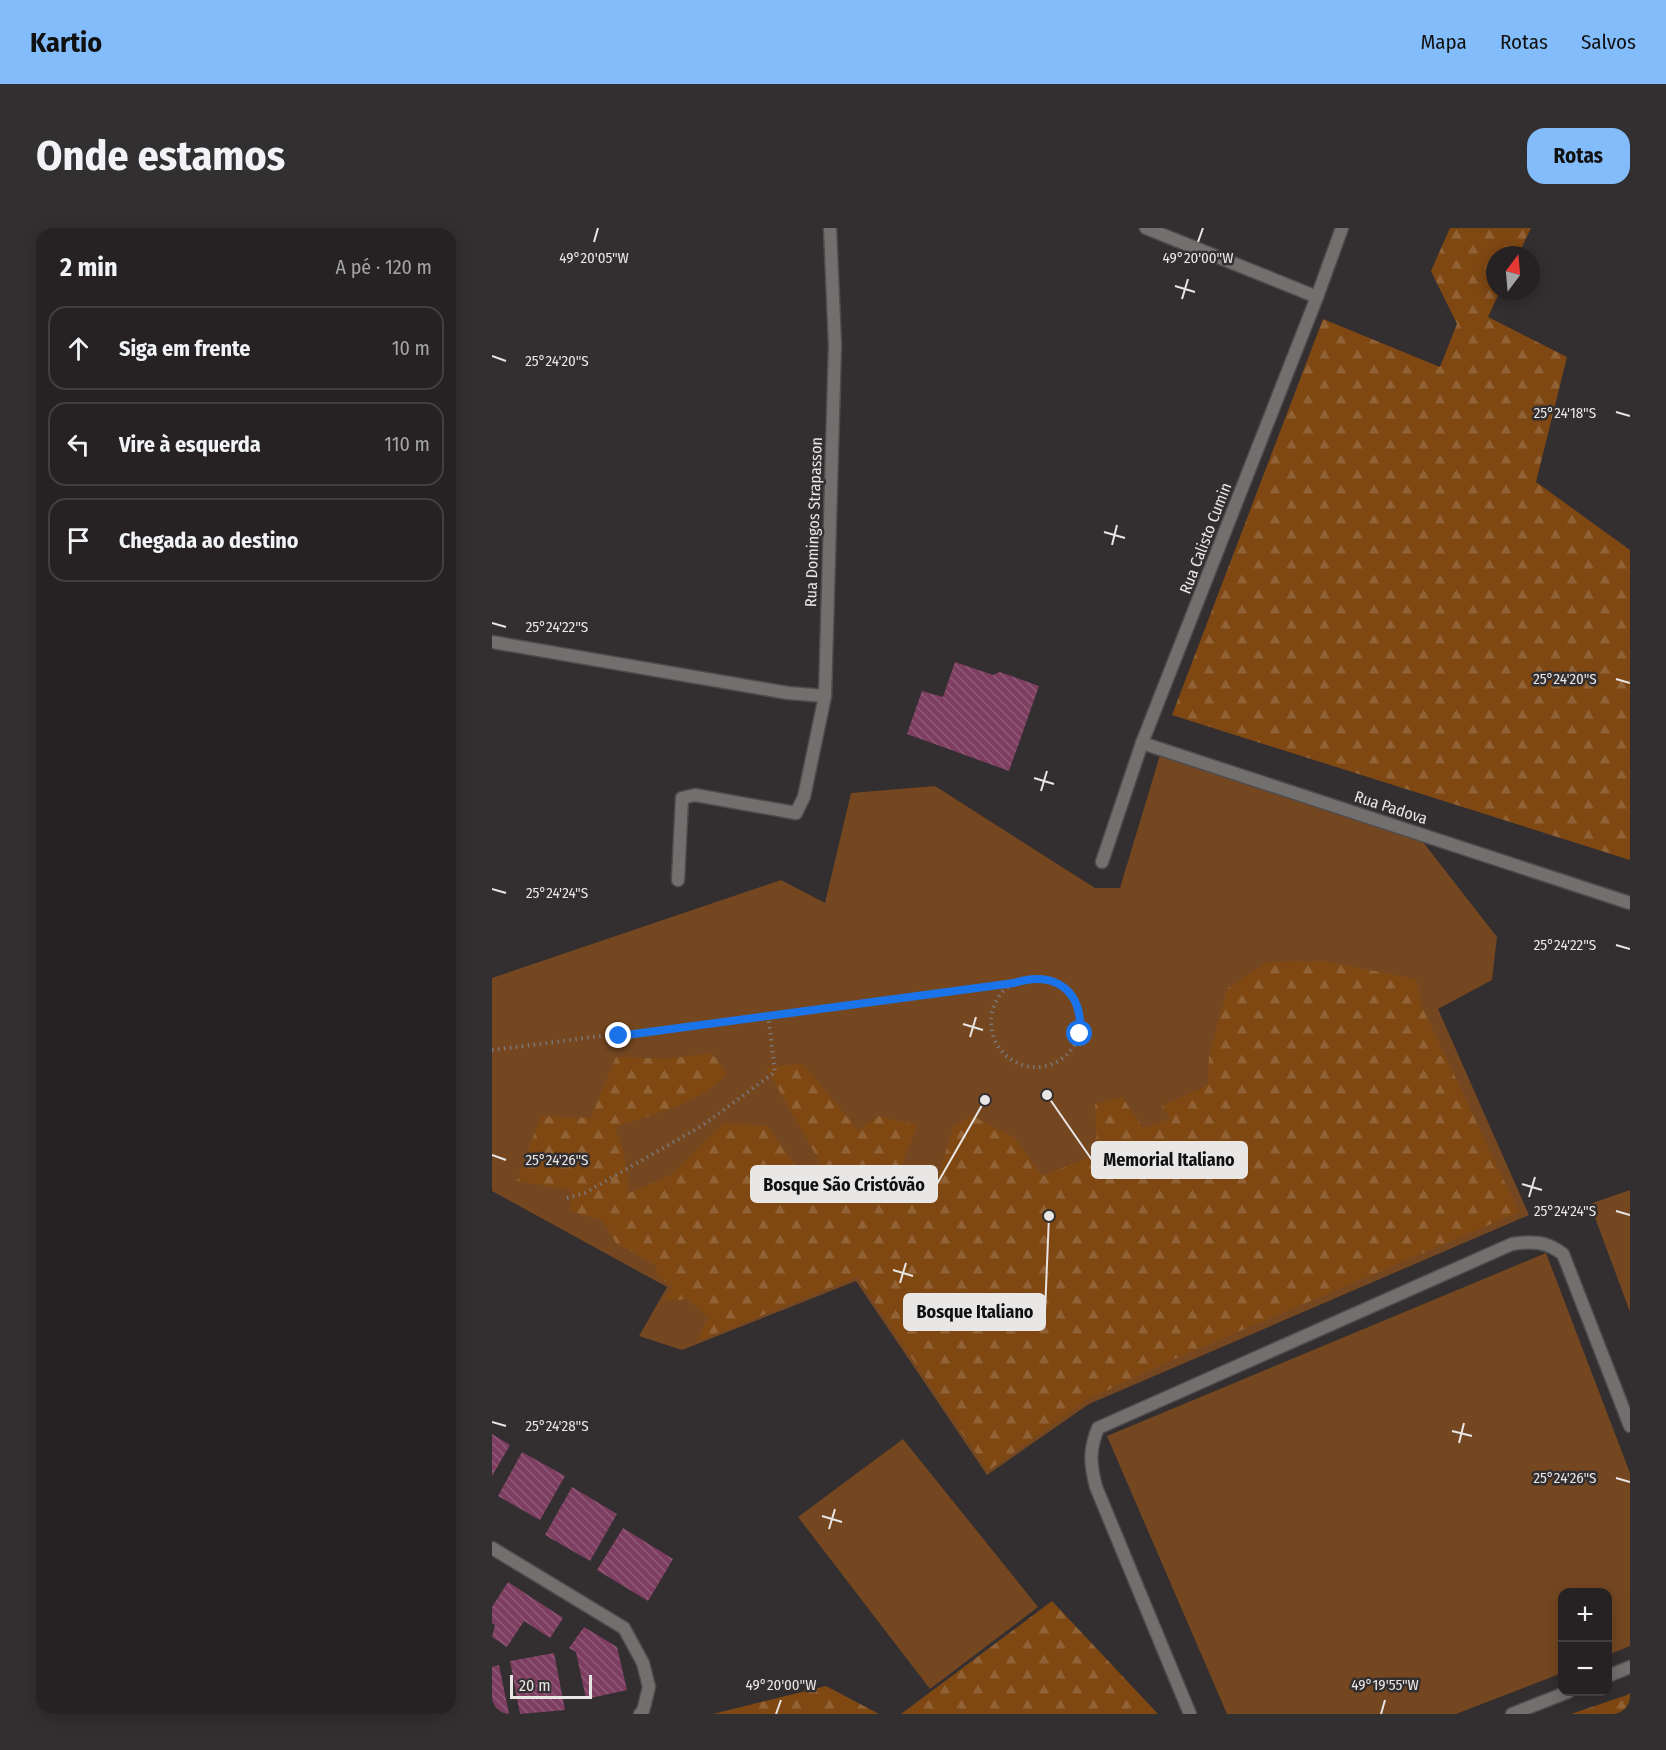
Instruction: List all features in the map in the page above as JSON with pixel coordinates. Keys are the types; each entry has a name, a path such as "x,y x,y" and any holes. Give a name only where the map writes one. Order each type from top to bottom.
{"street":[{"name":"Rua Domingos Strapasson","path":"678,880 682,798 695,795 795,813 804,797 825,696 835,345 830,228"},
{"path":"1146,228 1317,297"},
{"name":"Rua Calisto Cumin","path":"1102,862 1142,744 1342,228"},
{"path":"492,642 788,693 825,696"},
{"name":"Rua Padova","path":"1142,744 1630,903"},
{"path":"1190,1714 1096,1487 1089,1461 1092,1441 1098,1428 1512,1244 1533,1241 1552,1246 1563,1254 1630,1426"},
{"path":"492,1548 624,1628 643,1663 649,1687 643,1711 640,1714"},
{"path":"1612,1674 1630,1667"},
{"path":"1512,1714 1558,1696"}],"path":[{"path":"492,1050 1014,983 1029,978 1044,978 1058,983 1070,993 1078,1005 1081,1019 1080,1034 1074,1047 1064,1058 1049,1066 1033,1068 1017,1063 1003,1054 994,1040 990,1024 993,1008 1001,993 1014,983"},
{"path":"567,1198 585,1193 703,1125 775,1072 768,1015"}],"shaded area":[{"path":"1160,755 1412,828 1497,937 1492,980 1438,1009 1529,1215 1089,1404 987,1475 856,1281 682,1350 639,1336 667,1287 492,1191 492,978 781,880 825,903 851,793 935,786 1095,888 1120,888"},
{"path":"1630,1190 1630,1312 1590,1204"},
{"path":"1546,1253 1630,1473 1630,1646 1612,1653 1612,1588 1558,1588 1558,1675 1456,1714 1227,1714 1107,1436"},
{"path":"903,1439 1038,1607 930,1689 798,1517"}],"green space":[{"path":"1450,228 1531,228 1522,246 1486,246 1486,300 1496,300 1488,317 1567,357 1536,482 1630,550 1630,860 1172,715 1323,319 1440,367 1457,324 1431,271"},
{"path":"1323,961 1416,979 1421,1005 1519,1212 1172,1360 1088,1399 988,1471 857,1277 698,1341 708,1317 687,1299 664,1301 672,1286 657,1276 656,1265 616,1243 602,1220 570,1211 571,1190 517,1181 541,1116 591,1118 616,1057 668,1059 712,1053 727,1074 716,1084 674,1107 615,1127 624,1154 629,1193 671,1175 724,1123 767,1126 801,1173 821,1164 766,1067 803,1064 858,1130 878,1116 917,1125 898,1176 939,1174 953,1127 972,1116 1014,1137 1042,1176 1097,1154 1095,1104 1122,1097 1143,1128 1170,1119 1162,1106 1208,1085 1209,1057 1227,989 1267,962"},
{"path":"1052,1601 1158,1714 901,1714"},
{"path":"826,1686 879,1714 713,1714"},
{"path":"1630,1693 1630,1714 1571,1714 1627,1695"}],"building":[{"path":"955,662 993,675 1000,672 1039,686 1009,771 907,734 922,691 943,697"},
{"path":"492,1434 510,1445 492,1476"},
{"path":"522,1452 565,1476 540,1520 498,1496"},
{"path":"572,1487 617,1514 590,1561 545,1535"},
{"path":"623,1528 673,1559 648,1601 597,1570"},
{"path":"508,1582 563,1618 550,1638 524,1621 507,1647 492,1637 495,1625 492,1623 492,1607"},
{"path":"584,1627 617,1647 627,1690 586,1699 576,1652 569,1648"},
{"path":"554,1653 565,1710 520,1714 510,1661"},
{"path":"499,1665 509,1714 492,1714 492,1667"}],"place":[{"name":"Memorial Italiano","path":"1047,1095"},
{"name":"Bosque São Cristóvão","path":"985,1100"},
{"name":"Bosque Italiano","path":"1049,1216"}],"route":[{"path":"619,1036 1014,983 1029,978 1044,978 1058,983 1070,993 1078,1005 1081,1019 1080,1034"}]}
